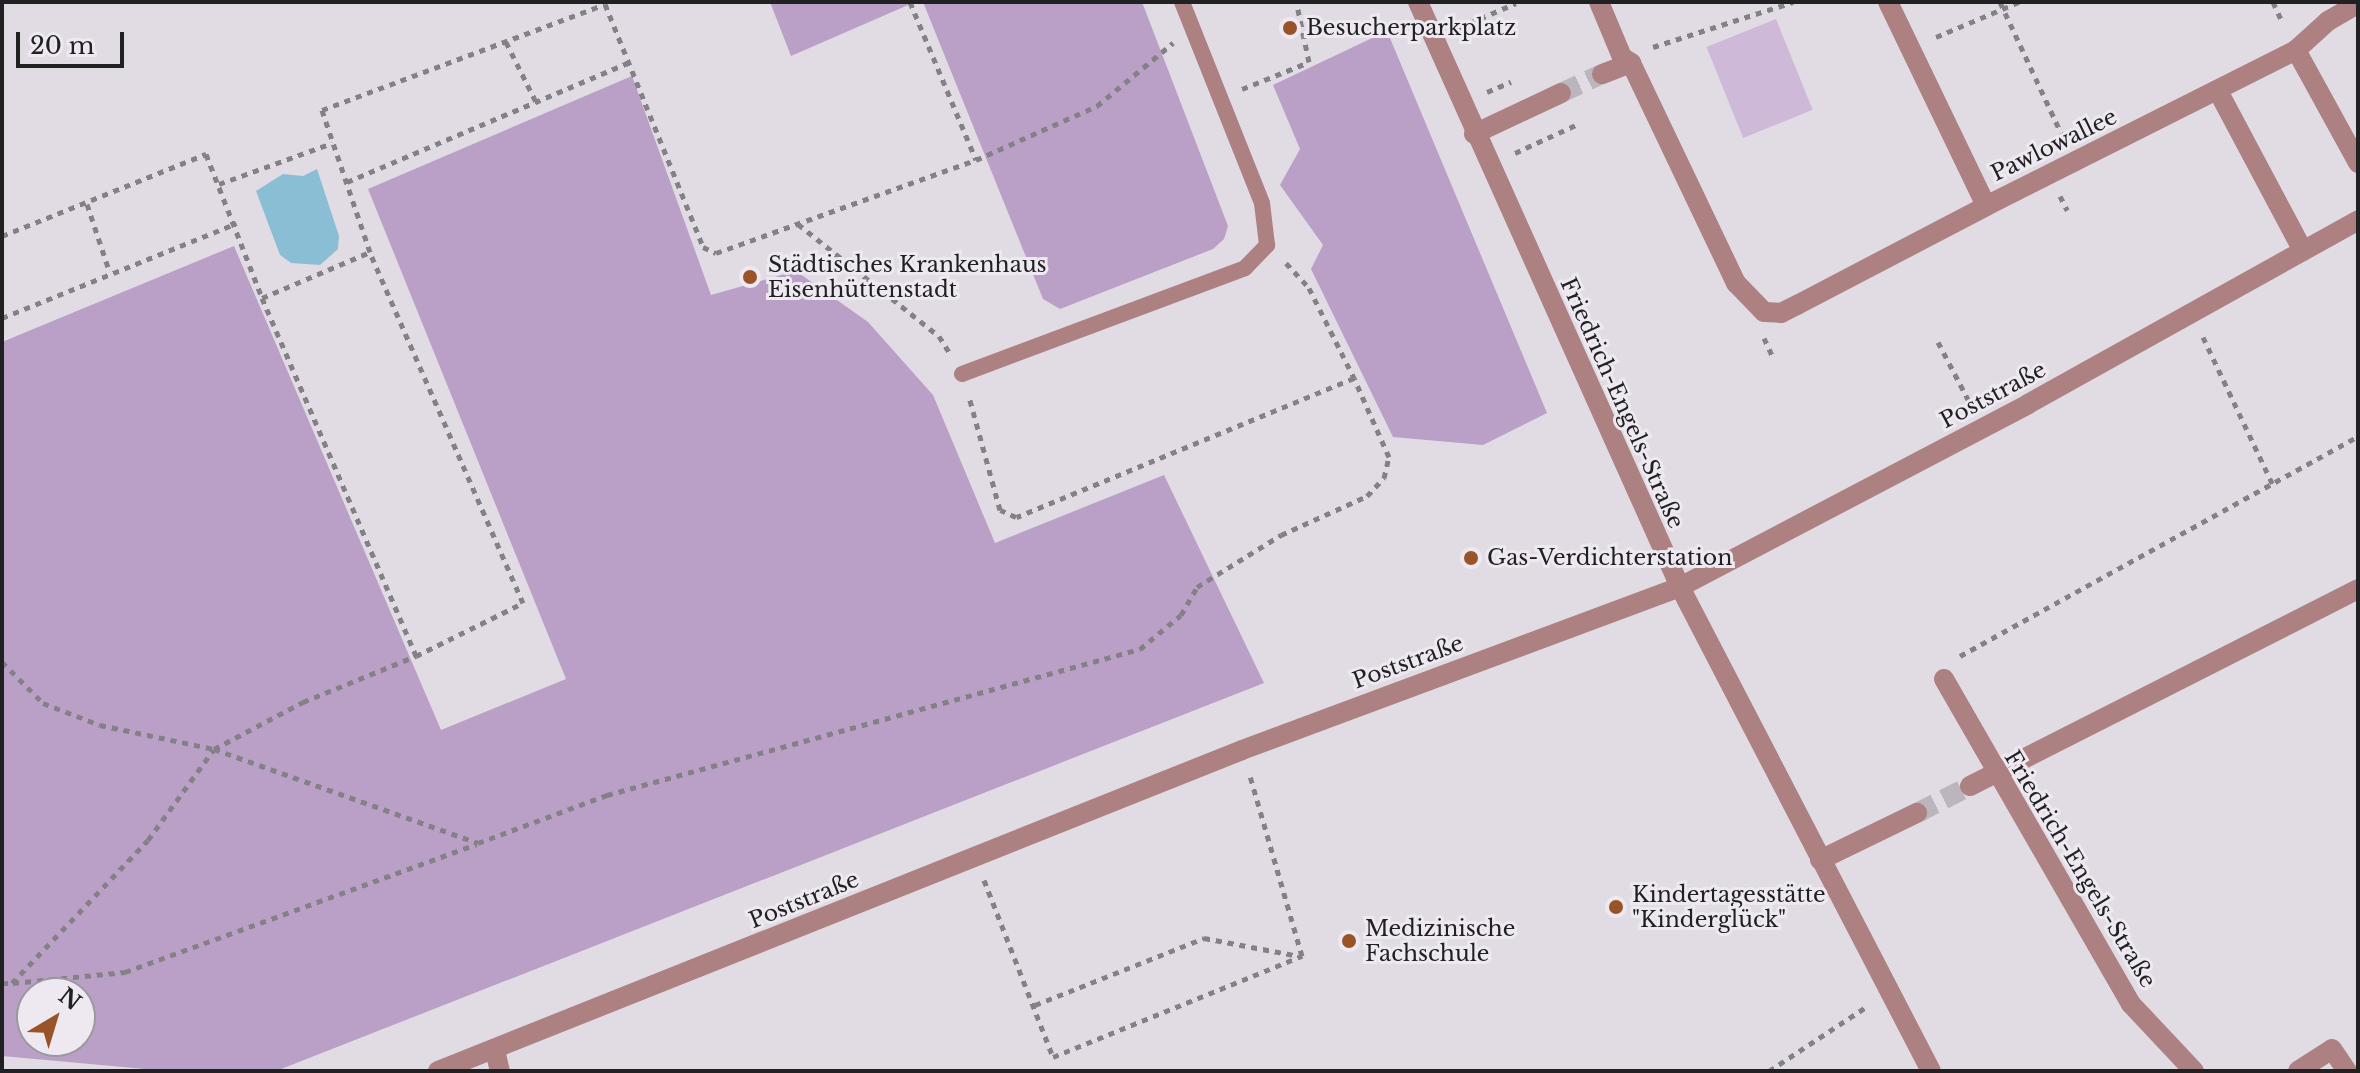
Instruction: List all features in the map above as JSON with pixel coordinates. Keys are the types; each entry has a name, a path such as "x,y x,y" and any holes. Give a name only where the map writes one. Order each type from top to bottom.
{"street":[{"name":"Friedrich-Engels-Straße","path":"1418,2 1488,166 1680,587 1931,1071"},
{"path":"1599,2 1736,283 1764,312 1781,313 1986,206"},
{"name":"Pawlowallee","path":"1888,2 1986,206 2296,50 2328,21 2358,4"},
{"path":"2296,50 2358,163"},
{"path":"1602,74 1626,60"},
{"path":"2218,91 2303,251"},
{"path":"1474,134 1561,93"},
{"name":"Poststraße","path":"438,1071 1242,750 1680,587 2192,315 2358,220"},
{"path":"1970,786 2296,624 2358,589"},
{"name":"Friedrich-Engels-Straße","path":"1944,679 1995,774 2131,1004 2194,1071"},
{"path":"1820,860 1917,813"},
{"path":"2298,1071 2332,1049 2347,1071"},
{"path":"495,1050 500,1071"}],"lane":[{"path":"962,374 1245,268 1267,245 1262,203 1182,2"}],"path":[{"path":"910,2 976,160"},
{"path":"1626,60 1793,2"},
{"path":"1910,48 2001,5 2019,2"},
{"path":"1433,39 1516,3"},
{"path":"12,983 148,840 214,749 303,702 416,656 523,603 370,252 322,110 605,4 703,247 716,253 976,160 1097,106 1191,26"},
{"path":"1219,98 1309,62 1297,5"},
{"path":"2001,5 2075,162"},
{"path":"506,42 536,102"},
{"path":"347,182 628,63"},
{"path":"1488,166 1576,125"},
{"path":"219,184 332,143"},
{"path":"2,236 206,154 237,223 262,298 416,656"},
{"path":"87,204 109,270"},
{"path":"2,318 109,270 237,223"},
{"path":"798,224 939,336 962,374 1000,510 1016,517 1354,378"},
{"path":"2,983 125,972 607,795 1140,649 1181,615 1197,587 1281,535 1367,496 1384,478 1389,457 1381,431 1309,288 1267,245"},
{"path":"262,298 370,252"},
{"path":"2192,315 2273,485"},
{"path":"1938,342 1983,428"},
{"path":"1944,679 1950,661 2358,436"},
{"path":"2,662 43,703 100,725 214,749 478,843"},
{"path":"1242,750 1302,956"},
{"path":"975,857 1053,1057 1302,956"},
{"path":"1035,1005 1204,938 1302,956"},
{"path":"1769,1071 1890,991"}],"shaded area":[{"path":"770,2 915,2 791,56"},
{"path":"923,2 1142,2 1228,226 1224,239 1213,249 1060,309 1043,299"},
{"path":"1776,19 1813,110 1743,138 1706,47"},
{"path":"1387,31 1547,413 1483,445 1393,437 1311,269 1323,245 1280,185 1300,149 1273,85"},
{"path":"632,76 711,295 796,271 868,322 933,395 995,543 1164,475 1264,683 276,1071 167,1071 2,1056 2,342 234,246 441,730 566,679 368,189"}],"water":[{"path":"317,169 339,236 338,249 320,265 291,263 280,255 256,191 283,174 303,176"}],"tunnel":[{"path":"1561,93 1602,74"},
{"path":"1917,813 1970,786"}],"place":[{"name":"Besucherparkplatz","path":"1290,28"},
{"name":"Städtisches Krankenhaus Eisenhüttenstadt","path":"750,277"},
{"name":"Gas-Verdichterstation","path":"1471,558"},
{"name":"Kindertagesstätte \"Kinderglück\"","path":"1616,907"},
{"name":"Medizinische Fachschule","path":"1349,941"}]}
